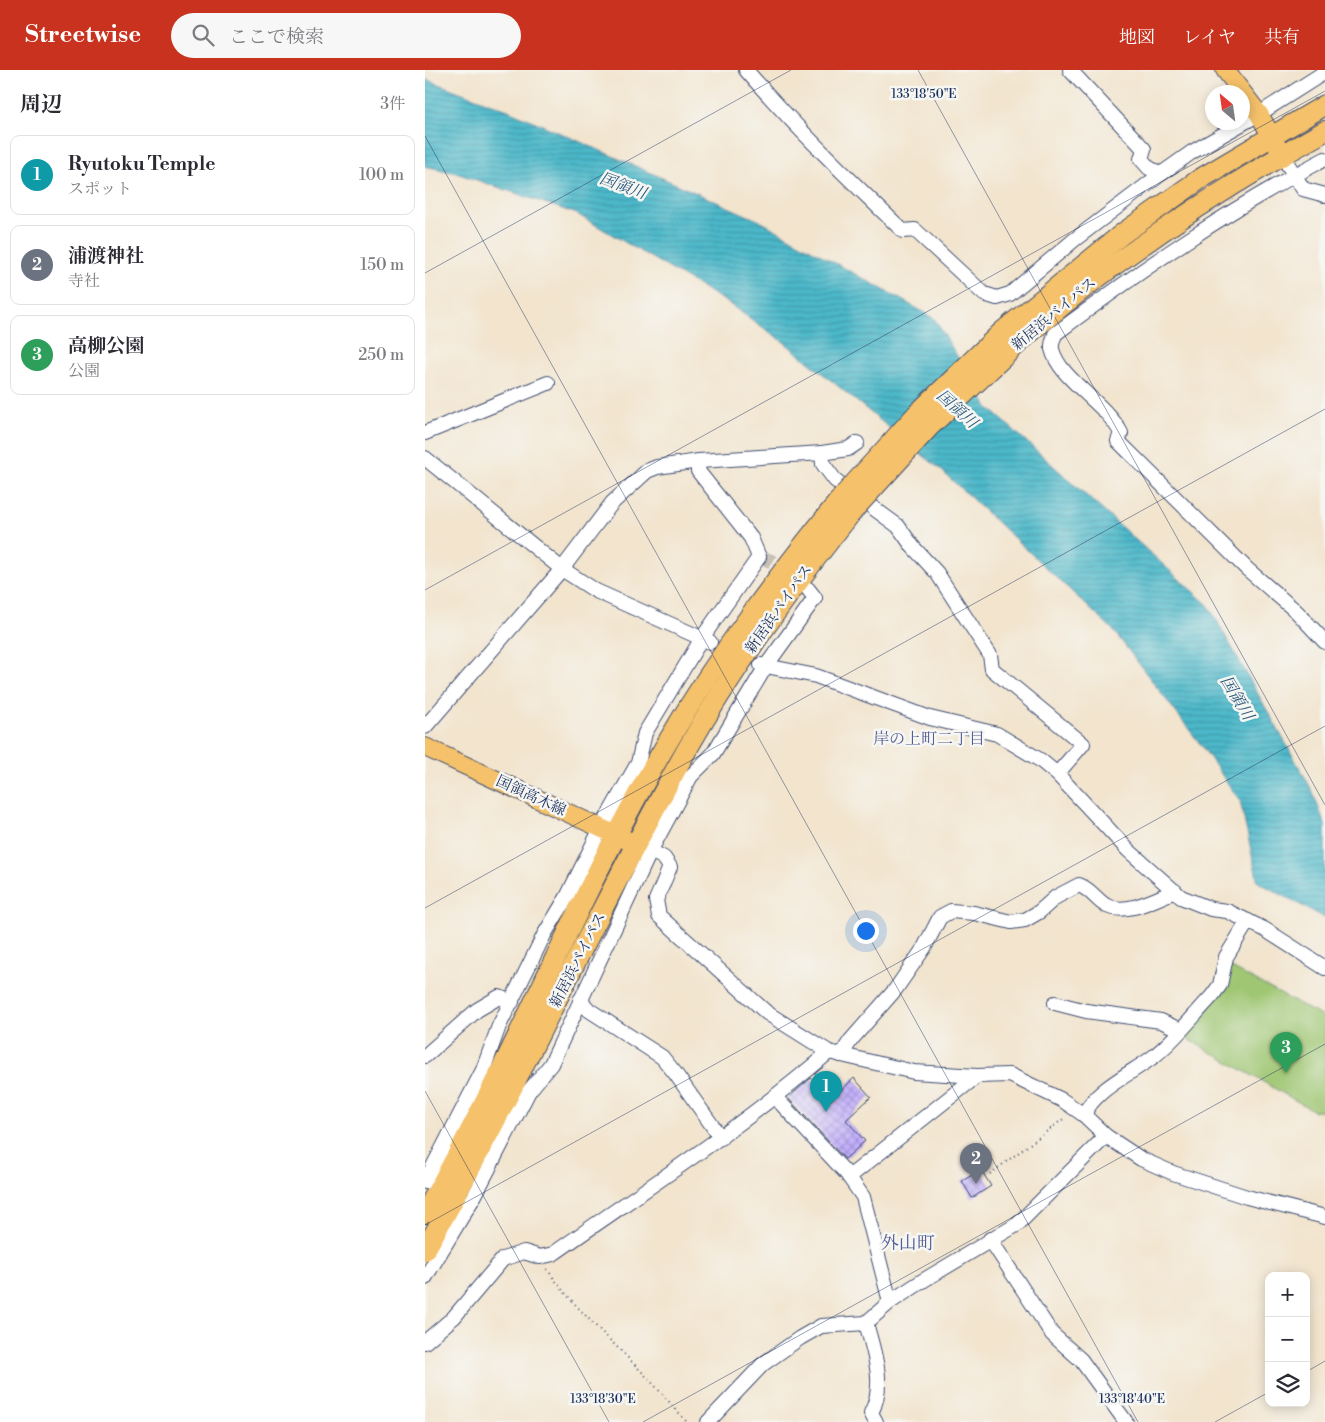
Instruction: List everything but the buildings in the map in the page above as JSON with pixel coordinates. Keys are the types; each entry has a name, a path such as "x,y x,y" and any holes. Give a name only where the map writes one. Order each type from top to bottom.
{"highway":[{"name":"新居浜バイパス","path":"425,1250 470,1171 644,847 686,751 766,624 849,502 917,414 1009,338 1122,234 1200,179 1325,105"},
{"name":"新居浜バイパス","path":"1009,338 1205,203 1282,155 1325,131"},
{"name":"新居浜バイパス","path":"425,1213 457,1159 609,832 752,612 849,502"}],"main road":[{"path":"1225,70 1259,114 1282,155"},
{"name":"国領高木線","path":"425,747 644,847"}],"street":[{"path":"745,70 830,161 903,231 915,230 985,294 997,298 1011,294 1074,240 1192,152 1259,114 1325,72"},
{"path":"1070,70 1144,149 1141,159 1149,168 1161,174"},
{"path":"1282,155 1303,189 1325,195"},
{"path":"1325,160 1295,175 1130,278 1055,334 1052,348 1062,368 1114,420 1121,433 1118,441 1247,569 1297,612 1325,642"},
{"path":"425,434 548,383"},
{"path":"425,727 562,569 612,504 638,478 657,467 699,461 822,453 848,448 857,443"},
{"path":"822,453 823,464 835,480 898,526 937,572 989,655 993,669 1083,744 1057,774"},
{"path":"425,458 562,569 596,591 706,640"},
{"path":"425,1182 483,1070 499,1026 609,832 638,762 645,733 759,557 751,538 699,471 699,461"},
{"path":"425,1278 475,1195 529,1091 551,1064 644,847 691,776 713,754 763,665 815,598 808,590"},
{"path":"763,665 832,681 930,718 997,734 1040,760 1057,774 1127,850 1181,897 1197,904 1227,911 1248,921 1325,968"},
{"path":"644,847 665,858 670,867 655,900 659,916 767,1014 835,1054 914,1072 977,1076 1010,1075 1079,1112 1106,1136 1141,1159 1173,1173 1247,1197 1325,1217"},
{"path":"425,1342 454,1317 503,1259 524,1252 540,1257 553,1254 721,1138 835,1054 851,1040 895,990 924,948 940,916 951,911 974,913 1011,922 1025,920 1039,912 1055,897 1079,884 1090,889 1107,905 1126,909 1175,891"},
{"path":"1079,1112 1153,1057 1220,985 1226,957 1248,921"},
{"path":"425,1056 477,1010 499,997 512,1002"},
{"path":"580,1000 589,1010 661,1057 675,1073 721,1138"},
{"path":"1055,1003 1086,1011 1161,1021 1180,1030"},
{"path":"849,1177 977,1076"},
{"path":"775,1097 849,1177 863,1197 890,1302"},
{"path":"708,1422 763,1364 801,1338 821,1326 866,1323 890,1302 990,1239 1018,1224 1106,1136"},
{"path":"990,1239 1053,1334 1081,1360 1126,1422"},
{"path":"866,1323 879,1370 879,1379 871,1414 877,1422"}],"path":[{"path":"990,1174 1079,1112"},
{"path":"540,1257 563,1292 597,1329 638,1368 687,1422"}],"green space":[{"path":"1230,967 1325,1018 1325,1112 1314,1111 1181,1035"}],"water":[{"name":"国領川","path":"425,79 508,110 760,221 934,318 988,407 1208,605 1312,790 1325,825 1325,918 1258,882 1240,801 1201,745 1113,630 941,470 784,342 725,301 577,214 456,173 425,166"}],"tunnel":[{"path":"759,557 771,561 789,575"}],"place":[{"name":"高柳公園","path":"1286,1073"},
{"name":"Ryutoku Temple","path":"826,1112"},
{"name":"浦渡神社","path":"976,1184"}],"district":[{"name":"岸の上町二丁目","path":"929,739"},
{"name":"外山町","path":"908,1243"}]}
